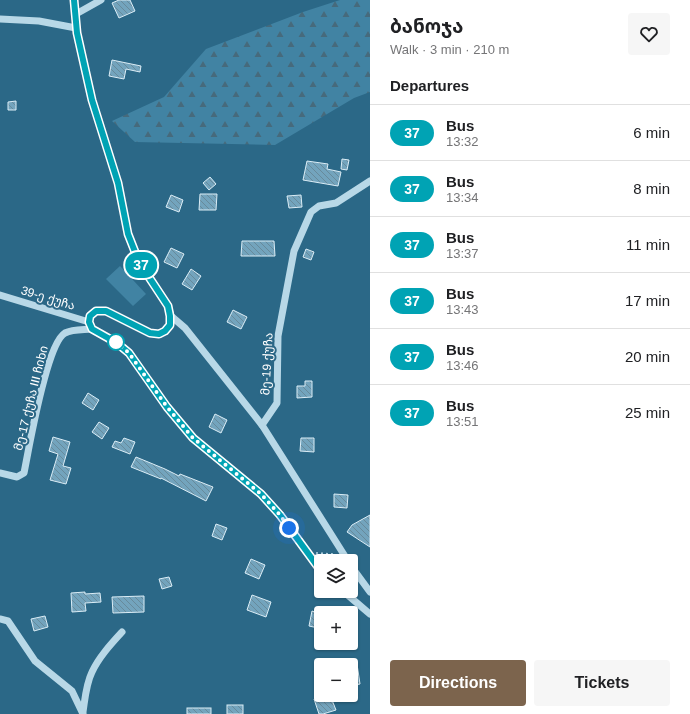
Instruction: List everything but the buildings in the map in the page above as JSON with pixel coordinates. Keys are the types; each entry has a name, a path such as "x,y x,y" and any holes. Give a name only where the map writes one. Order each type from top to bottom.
{"street":[{"path":"74,0 76,28 92,100 118,183 128,234 139,262 168,306 170,316 170,325 165,331 159,334 150,333 106,311 96,311 90,316 91,326"},
{"path":"76,14 101,0"},
{"path":"0,19 39,21 76,28"},
{"name":"მე-19 ქუჩა","path":"262,425 276,403 278,336 294,251 311,212 318,206 336,203 370,181"},
{"name":"39-ე ქუჩა","path":"0,295 91,326 117,343 129,353 167,407 193,438 261,494 280,515 314,562"},
{"path":"170,316 185,328 262,425 342,554"},
{"name":"მე-17 ქუჩა III ჩიხი","path":"0,472 16,477 24,473 49,360 58,340 64,334 91,326"},
{"path":"358,576 370,592"},
{"path":"351,598 370,614"},
{"path":"0,619 8,621 35,661 72,691 83,713"},
{"path":"83,713 87,689 92,672 107,649 122,632"}],"path":[{"path":"307,553 342,554"}],"green space":[{"path":"340,0 370,0 370,92 354,98 275,145 135,142 112,121 164,97 206,49 303,12"},
{"path":"120,266 146,294 133,306 106,279"}],"bus line":[{"name":"37","path":"74,0 77,33 92,100 118,183 128,234 139,262 168,306 170,316 170,325 165,331 159,334 150,333 106,311 96,311 90,316 89,322 92,329 117,343 129,353 167,407 193,438 261,494 280,515 314,562"}],"route":[{"path":"116,342 129,353 167,407 193,438 261,494 280,515 289,528"}]}
